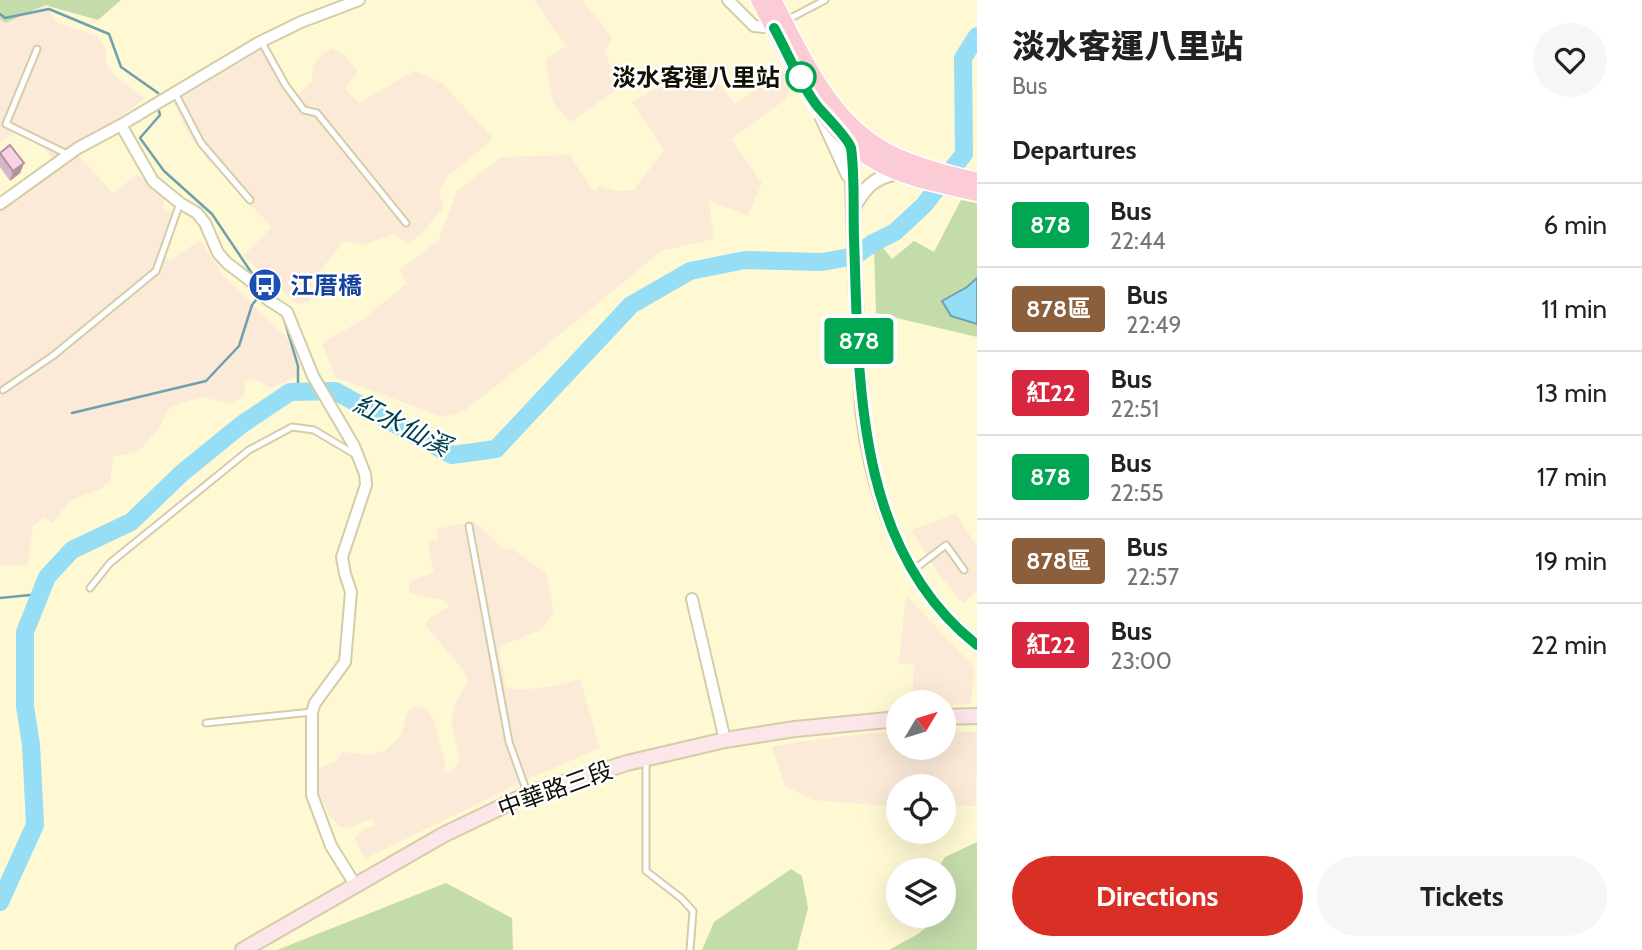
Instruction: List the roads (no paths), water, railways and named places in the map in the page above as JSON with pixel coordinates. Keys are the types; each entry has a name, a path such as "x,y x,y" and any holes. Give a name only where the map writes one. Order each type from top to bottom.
{"main road":[{"path":"759,0 779,24 855,138"},
{"path":"773,0 779,24 814,102 855,138 876,145 906,170 974,183"},
{"path":"956,716 976,715"},
{"name":"中華路三段","path":"243,950 443,835 528,794 574,778 726,740 795,729 886,720"}],"street":[{"path":"0,204 69,155 261,41 300,22 359,0"},
{"path":"728,0 754,26 779,24"},
{"path":"814,102 852,185"},
{"path":"121,125 153,181 197,213 205,223 218,253 256,285 267,299 286,312 313,376 356,452 365,474 366,485 342,557 351,592 345,662 315,703 312,712 313,795 331,846 356,886"},
{"path":"855,138 852,185 863,415 878,492 912,571 932,600 963,634 977,645"},
{"path":"853,209 874,180 906,170"},
{"path":"692,599 726,740"}],"lane":[{"path":"779,24 825,0"},
{"path":"261,41 286,86 304,110 317,113 406,223"},
{"path":"37,49 3,126 69,155"},
{"path":"175,93 201,143 250,200"},
{"path":"3,390 54,355 156,271 180,203"},
{"path":"90,588 110,563 249,450 292,428 314,429 356,452"},
{"path":"469,526 509,742 528,794"},
{"path":"912,571 946,545 964,570"},
{"path":"206,723 312,712"},
{"path":"646,759 646,871 681,898 693,911 690,950"}],"water":[{"path":"977,278 977,324 951,316 942,301"}],"waterway":[{"path":"0,14 5,18 49,9 109,34 121,67 158,93"},
{"name":"紅水仙溪","path":"0,902 35,825 31,745 25,706 25,632 47,577 72,550 131,522 182,473 241,425 290,392 335,391 452,455 496,449 631,305 690,271 745,260 822,262 855,256 895,232 924,205 964,154 963,58 977,36"},
{"path":"159,111 160,115 140,138 164,171 212,214 251,272 276,299"},
{"path":"72,413 206,381 239,346 256,300"},
{"path":"284,319 298,366 298,392"},
{"path":"0,598 40,594"}],"place":[{"name":"淡水客運八里站","path":"801,77"},
{"name":"江厝橋","path":"265,285"}]}
